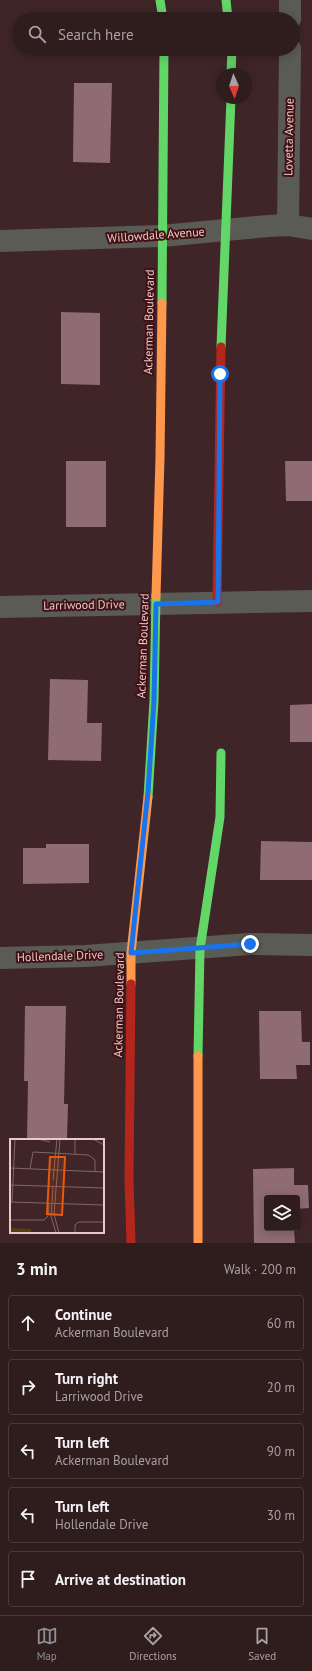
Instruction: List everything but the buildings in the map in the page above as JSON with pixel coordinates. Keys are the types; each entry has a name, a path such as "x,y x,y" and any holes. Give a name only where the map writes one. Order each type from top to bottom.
{"street":[{"path":"160,0 162,12"},
{"path":"226,0 227,12"},
{"path":"290,0 290,12"},
{"name":"Ackerman Boulevard","path":"131,1243 129,1180 131,953 148,792 154,701 164,56"},
{"path":"231,68 232,56"},
{"name":"Lovetta Avenue","path":"288,225 290,56"},
{"path":"218,602 220,374 231,104"},
{"name":"Willowdale Avenue","path":"0,241 162,236 227,229 288,225 312,230"},
{"name":"Larriwood Drive","path":"0,607 312,601"},
{"path":"198,1243 198,1043 200,949 220,817 221,753"},
{"name":"Hollendale Drive","path":"0,958 86,956 200,949 250,944 312,945"}],"traffic: fast":[{"path":"160,0 162,12"},
{"path":"226,0 227,12"},
{"path":"162,303 164,56"},
{"path":"231,68 232,56"},
{"path":"221,347 231,104"},
{"path":"148,797 154,701 156,596"},
{"path":"198,1056 200,949 220,817 221,753"}],"traffic: slow":[{"path":"156,596 162,303"},
{"path":"131,984 131,953 148,797"},
{"path":"198,1056 198,1243"}],"traffic: jam":[{"path":"217,602 221,347"},
{"path":"131,984 129,1180 131,1243"}],"route":[{"path":"220,374 218,602 156,604 154,701 148,792 131,953 200,949 250,944"}]}
